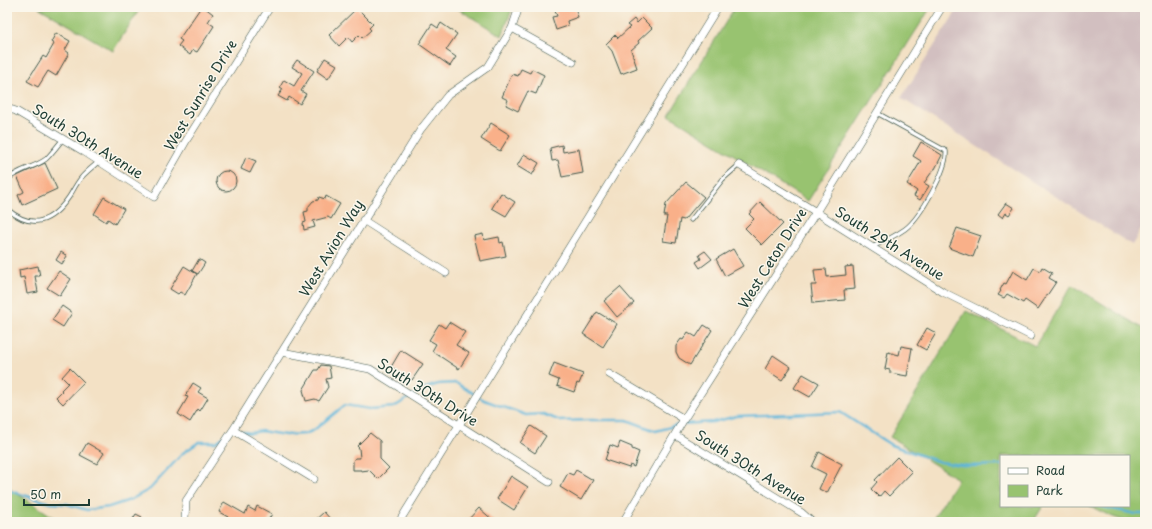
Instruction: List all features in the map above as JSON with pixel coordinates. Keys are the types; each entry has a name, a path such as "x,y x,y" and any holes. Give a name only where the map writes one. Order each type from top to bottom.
{"street":[{"name":"West Sunrise Drive","path":"154,197 186,141 270,7"},
{"name":"West Avion Way","path":"185,518 186,501 233,430 421,129 448,95 488,67 512,28 519,7"},
{"path":"399,522 718,7"},
{"name":"West Ceton Drive","path":"623,522 684,420 878,113 942,7"},
{"path":"512,28 573,62"},
{"name":"South 30th Avenue","path":"7,108 16,111 63,139 154,197"},
{"name":"South 29th Avenue","path":"739,165 943,292 1031,336"},
{"path":"363,220 446,273"},
{"name":"South 30th Drive","path":"282,352 370,369 549,482"},
{"name":"South 30th Avenue","path":"610,374 684,420"},
{"path":"233,430 314,479"},
{"name":"South 30th Avenue","path":"675,435 802,513 812,522"}],"lane":[{"path":"872,247 906,228 922,208 937,184 944,168 946,155 946,150 878,113"},
{"path":"7,180 13,174 34,166 46,159 63,139"},
{"path":"7,209 17,217 27,220 38,221 48,219 56,213 81,178 99,161"},
{"path":"691,220 723,179 739,165"}],"shaded area":[{"path":"959,7 1145,7 1145,223 1132,245 901,98"}],"green space":[{"path":"38,7 141,7 113,51"},
{"path":"455,7 513,7 502,36"},
{"path":"735,7 931,7 808,201 669,115"},
{"path":"1072,285 1145,330 1145,522 1122,520 1092,507 1130,507 1130,455 1000,455 1000,507 1042,507 1033,522 931,522 958,479 890,437 966,311 1035,346"},
{"path":"7,487 61,522 7,522"}],"building":[{"path":"201,7 204,7 213,14 208,22 214,26 197,52 193,50 190,55 178,46 182,41 179,39"},
{"path":"554,7 575,7 578,17 567,21 568,26 556,30 552,17 557,16"},
{"path":"357,8 373,24 369,28 371,30 362,38 359,35 352,42 348,37 339,46 329,35"},
{"path":"642,18 652,28 631,50 637,68 621,74 612,51 606,44 615,35 618,38 630,27 627,25 634,19 637,23"},
{"path":"441,23 457,34 446,50 456,57 450,66 419,44 432,24 438,28"},
{"path":"56,33 70,41 65,50 69,53 56,76 48,71 38,87 27,81 43,56 46,58 54,44 51,42"},
{"path":"325,58 337,65 328,79 317,71"},
{"path":"297,60 314,71 301,91 306,94 300,104 289,97 287,101 278,96 283,89 280,87 284,80 294,86 302,73 292,67"},
{"path":"521,69 530,73 532,69 544,75 536,94 528,91 518,111 506,105 508,100 502,97 512,74 518,76"},
{"path":"491,123 510,135 500,151 481,139"},
{"path":"921,142 942,155 935,169 924,183 929,186 920,200 914,196 917,191 907,184 921,161 913,156"},
{"path":"562,145 563,152 579,149 583,173 562,177 558,160 552,161 550,148"},
{"path":"524,154 539,163 532,175 517,166"},
{"path":"246,157 256,161 250,173 241,169"},
{"path":"45,163 57,189 22,205 18,195 24,192 17,176"},
{"path":"222,171 230,171 236,177 236,185 230,191 222,191 216,185 216,177"},
{"path":"686,182 704,197 684,220 680,219 676,243 663,241 667,216 664,216 666,204"},
{"path":"501,193 515,202 506,216 492,208"},
{"path":"326,196 340,204 331,219 328,217 313,221 315,227 304,230 303,223 306,222 304,212 308,211 308,207 313,201 318,200 319,197 325,199"},
{"path":"104,197 124,209 115,224 108,219 106,222 94,214"},
{"path":"760,202 783,224 762,245 745,228 754,219 749,214"},
{"path":"1006,203 1014,208 1009,215 1006,213 1003,218 998,214"},
{"path":"957,228 981,236 973,257 949,248"},
{"path":"483,234 484,240 499,237 500,243 503,242 506,256 480,261 474,236"},
{"path":"733,249 743,266 725,276 716,259"},
{"path":"705,251 712,259 700,268 696,262 701,259 699,255"},
{"path":"61,252 67,256 62,264 56,260"},
{"path":"199,259 205,263 198,274 192,271"},
{"path":"38,266 40,276 35,276 38,292 27,294 24,277 20,278 19,270"},
{"path":"184,266 197,274 185,295 180,292 178,294 170,289"},
{"path":"853,266 855,289 844,290 845,300 813,303 811,285 816,285 814,270 826,269 827,277 846,275 845,267"},
{"path":"1042,267 1052,273 1049,278 1056,282 1038,309 1025,300 1023,303 1007,294 1004,298 998,295 1004,283 1006,284 1013,271 1027,280 1034,268 1040,271"},
{"path":"59,271 71,279 60,296 47,288"},
{"path":"620,287 634,303 617,317 604,301"},
{"path":"62,306 72,313 63,327 52,320"},
{"path":"597,312 617,324 603,347 583,334"},
{"path":"449,322 465,332 456,345 469,353 459,369 432,351 436,344 429,340 439,324 445,328"},
{"path":"704,325 712,330 690,365 679,358 676,352 676,346 681,339 683,340 688,332 696,337"},
{"path":"927,328 936,333 926,350 917,345"},
{"path":"901,346 912,348 907,376 890,373 890,370 885,369 888,352 899,355"},
{"path":"401,350 423,364 412,380 391,367"},
{"path":"773,355 791,367 782,380 765,369"},
{"path":"554,363 583,374 579,384 577,383 574,392 557,386 559,380 549,376"},
{"path":"321,365 329,366 331,378 326,379 328,387 319,401 315,399 306,401 303,390 315,370 318,370"},
{"path":"70,368 84,382 63,404 56,397 68,383 62,377"},
{"path":"803,374 819,383 810,397 794,388"},
{"path":"193,383 201,388 198,392 208,398 200,411 198,409 190,422 178,414 188,397 185,396"},
{"path":"531,426 546,436 535,453 520,443"},
{"path":"370,433 380,441 380,459 389,468 378,479 369,470 353,470 353,461 355,458 360,458 359,448 357,446"},
{"path":"620,442 639,452 634,467 630,465 629,468 605,460 610,445 618,448"},
{"path":"87,443 104,453 97,464 80,455"},
{"path":"819,452 842,464 827,493 819,489 826,474 812,467"},
{"path":"897,457 912,472 889,496 884,491 879,497 871,489 877,482 875,480"},
{"path":"576,470 593,480 581,500 560,487 568,473 573,475"},
{"path":"511,476 528,487 514,510 497,499"},
{"path":"224,502 245,514 248,507 255,511 257,506 272,514 267,522 225,522 228,517 219,512"},
{"path":"479,508 495,522 466,522"},
{"path":"324,512 333,522 313,522"},
{"path":"136,514 142,517 139,522 131,522"}],"waterway":[{"path":"241,431 250,433 261,431 285,435 305,434 314,430 345,405 370,409 394,407 423,389 438,384 456,383 484,400 526,415 543,414 561,421 627,420 656,431 678,425"},
{"path":"683,424 713,422 737,416 840,412 891,445 940,462 969,466 1000,465"},
{"path":"7,490 50,503 67,504 87,510 109,507 130,500 150,489 183,453 199,442 216,442 227,434"},
{"path":"1104,507 1136,514 1145,514"}]}
